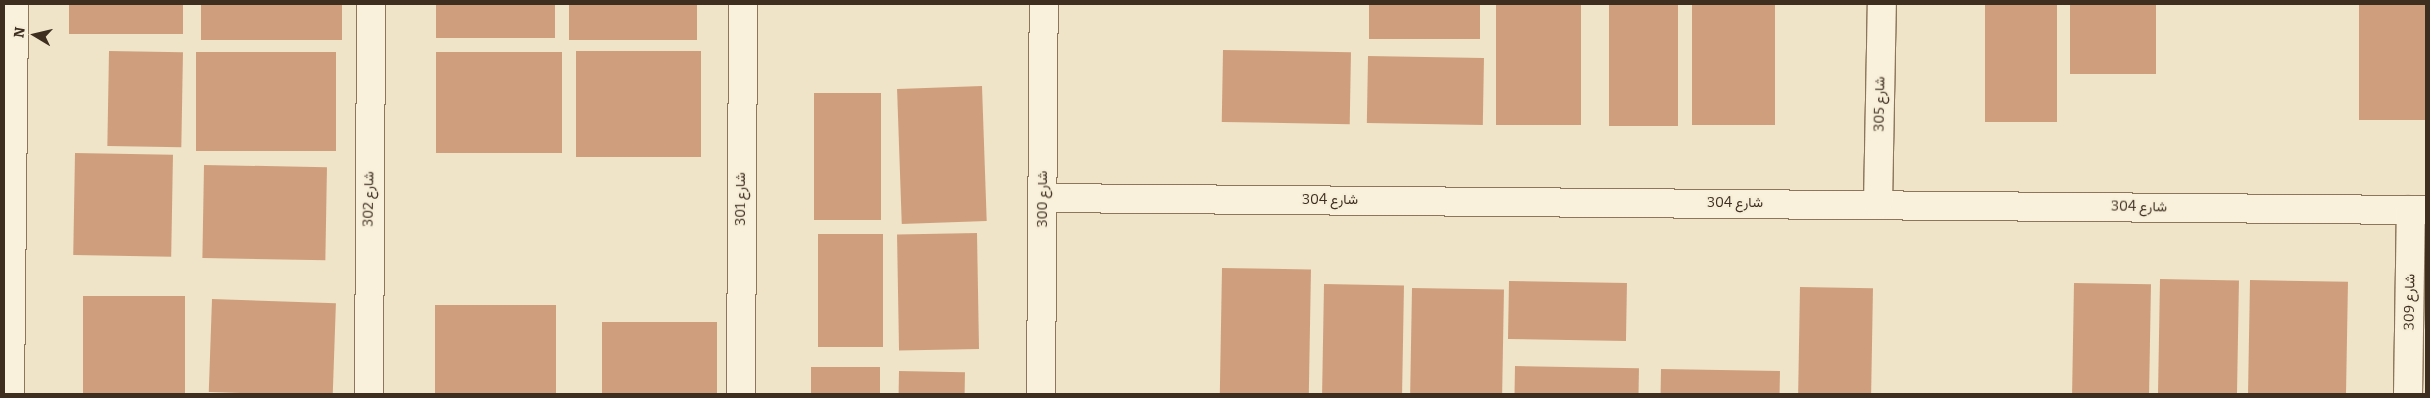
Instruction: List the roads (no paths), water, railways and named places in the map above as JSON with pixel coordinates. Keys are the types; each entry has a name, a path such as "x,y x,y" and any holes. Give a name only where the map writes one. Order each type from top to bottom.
{"street":[{"path":"10,394 14,4"},
{"name":"شارع 302","path":"369,394 371,4"},
{"name":"شارع 301","path":"741,394 743,4"},
{"name":"شارع 300","path":"1041,394 1044,4"},
{"name":"شارع 305","path":"1878,204 1882,4"},
{"name":"شارع 304","path":"1043,198 2419,210"},
{"name":"شارع 309","path":"2408,394 2419,210"}]}
